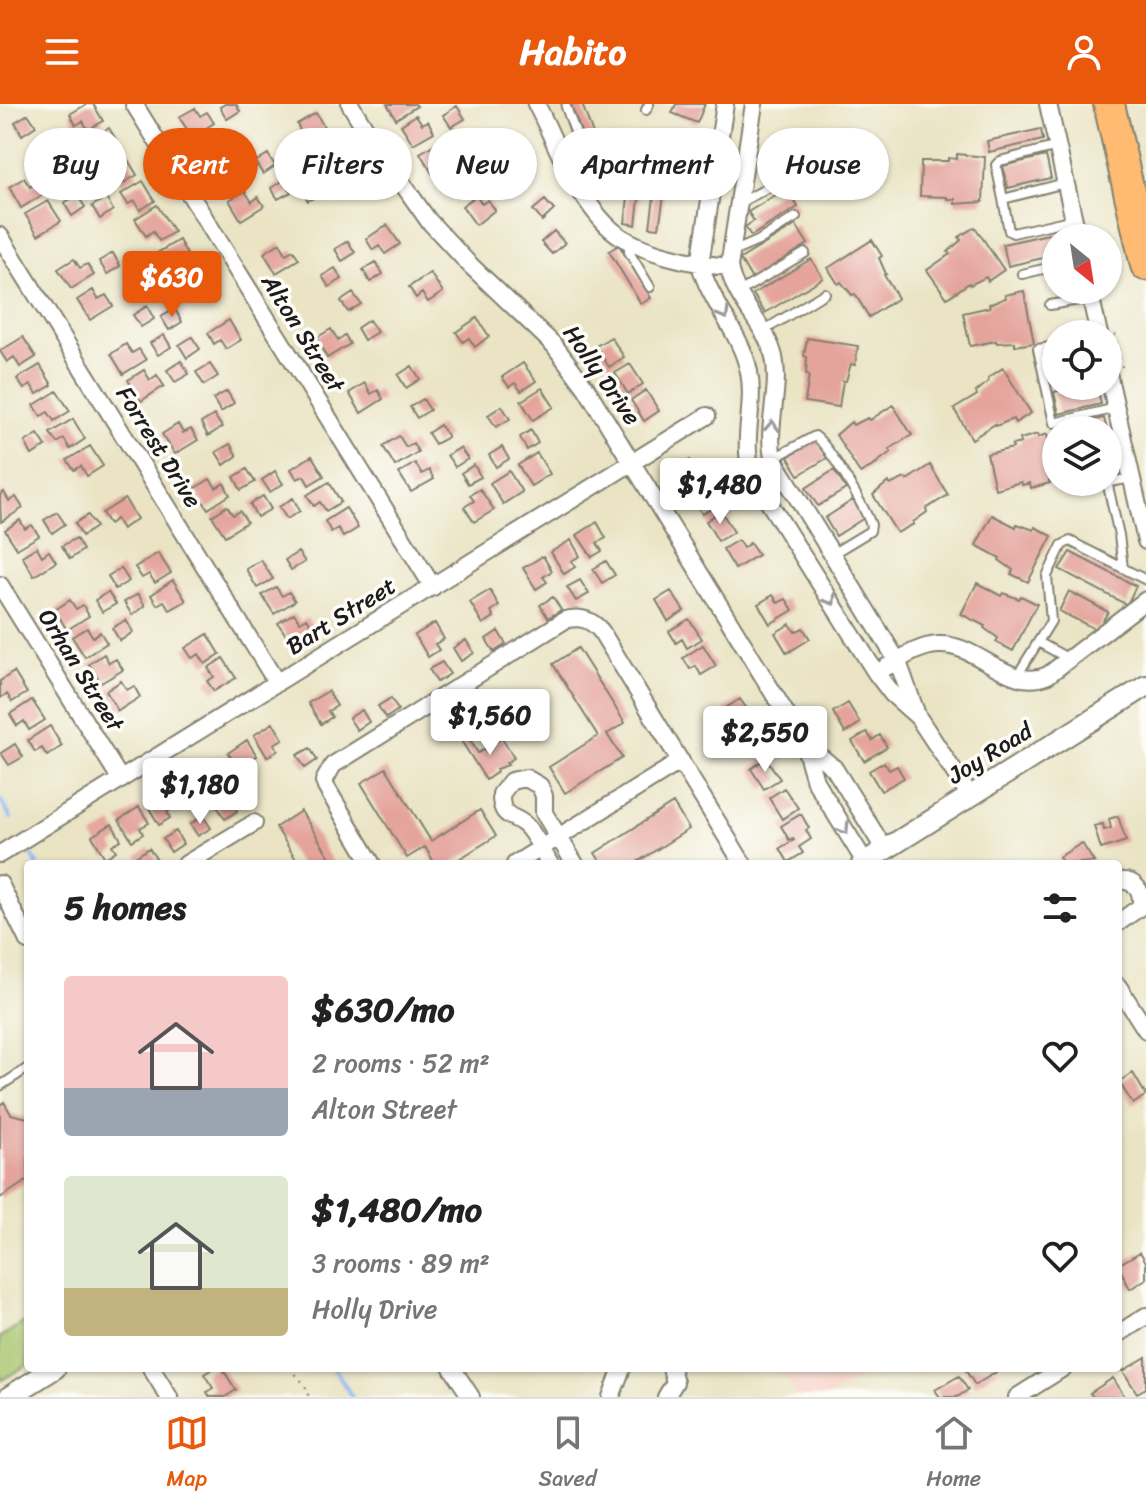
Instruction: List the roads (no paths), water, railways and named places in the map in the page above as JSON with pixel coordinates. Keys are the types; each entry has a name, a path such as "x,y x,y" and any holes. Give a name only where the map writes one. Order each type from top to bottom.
{"highway":[{"path":"1109,104 1146,265"}],"street":[{"name":"Alton Street","path":"134,104 433,587"},
{"name":"Holly Drive","path":"350,104 428,220 554,345 586,388 804,743 815,781 862,860"},
{"path":"536,104 553,139"},
{"path":"725,104 700,264 704,280 741,344 750,374 747,463 876,673 892,694 918,717"},
{"path":"754,104 729,260 738,292 771,345 775,362 773,458 898,662 918,717 970,796"},
{"path":"1048,104 1075,224"},
{"path":"589,200 606,224 629,242 700,264 729,260"},
{"name":"Forrest Drive","path":"0,236 277,683"},
{"path":"741,344 763,331"},
{"path":"1114,400 1146,541"},
{"name":"Bart Street","path":"0,854 707,416"},
{"path":"747,463 773,458"},
{"path":"810,565 832,554"},
{"name":"Orhan Street","path":"0,585 121,780"},
{"path":"876,673 924,647 946,644 963,649 1017,676 1039,679 1146,600"},
{"path":"370,860 326,787 324,781 333,765 565,620 587,619 601,631 741,860"},
{"name":"Joy Road","path":"869,860 1146,686"},
{"name":"Holly Drive","path":"804,743 834,768 885,850"},
{"path":"522,860 681,761"},
{"path":"548,860 528,827 510,818 504,811 501,794 511,781 526,778 540,786 544,796 544,813 573,860"},
{"path":"195,860 254,823"},
{"path":"1122,880 1137,886 1142,898 1140,907 1122,920"},
{"path":"0,884 24,933"},
{"path":"1122,992 1146,1030"},
{"path":"1122,1331 1146,1316"},
{"path":"9,1397 49,1372"},
{"path":"153,1372 169,1397"},
{"path":"455,1372 471,1397"},
{"path":"611,1397 620,1372"},
{"path":"666,1397 675,1382 672,1372"},
{"path":"1017,1397 1057,1372"}],"lane":[{"path":"566,107 574,128"},
{"path":"1058,146 1000,161 996,165 1009,231 1013,233 1074,219"},
{"path":"1003,199 1066,183"},
{"path":"739,203 757,194"},
{"path":"729,260 796,217"},
{"path":"629,242 629,252 650,287"},
{"path":"738,292 805,253"},
{"path":"1022,274 1042,269"},
{"path":"763,331 825,293"},
{"path":"1042,348 1038,349 1042,369"},
{"path":"1049,400 1054,423 1116,408"},
{"path":"773,458 815,436 822,441 871,525 870,531 832,554"},
{"path":"1123,568 1108,486 1110,482 1132,478"},
{"path":"1017,676 1051,621 1047,576 1062,545 1070,541 1146,580"},
{"path":"1038,642 1069,659"},
{"path":"0,1086 24,1071"}],"waterway":[{"path":"0,800 11,818"},
{"path":"32,855 35,860"},
{"path":"336,1372 352,1397"}]}
